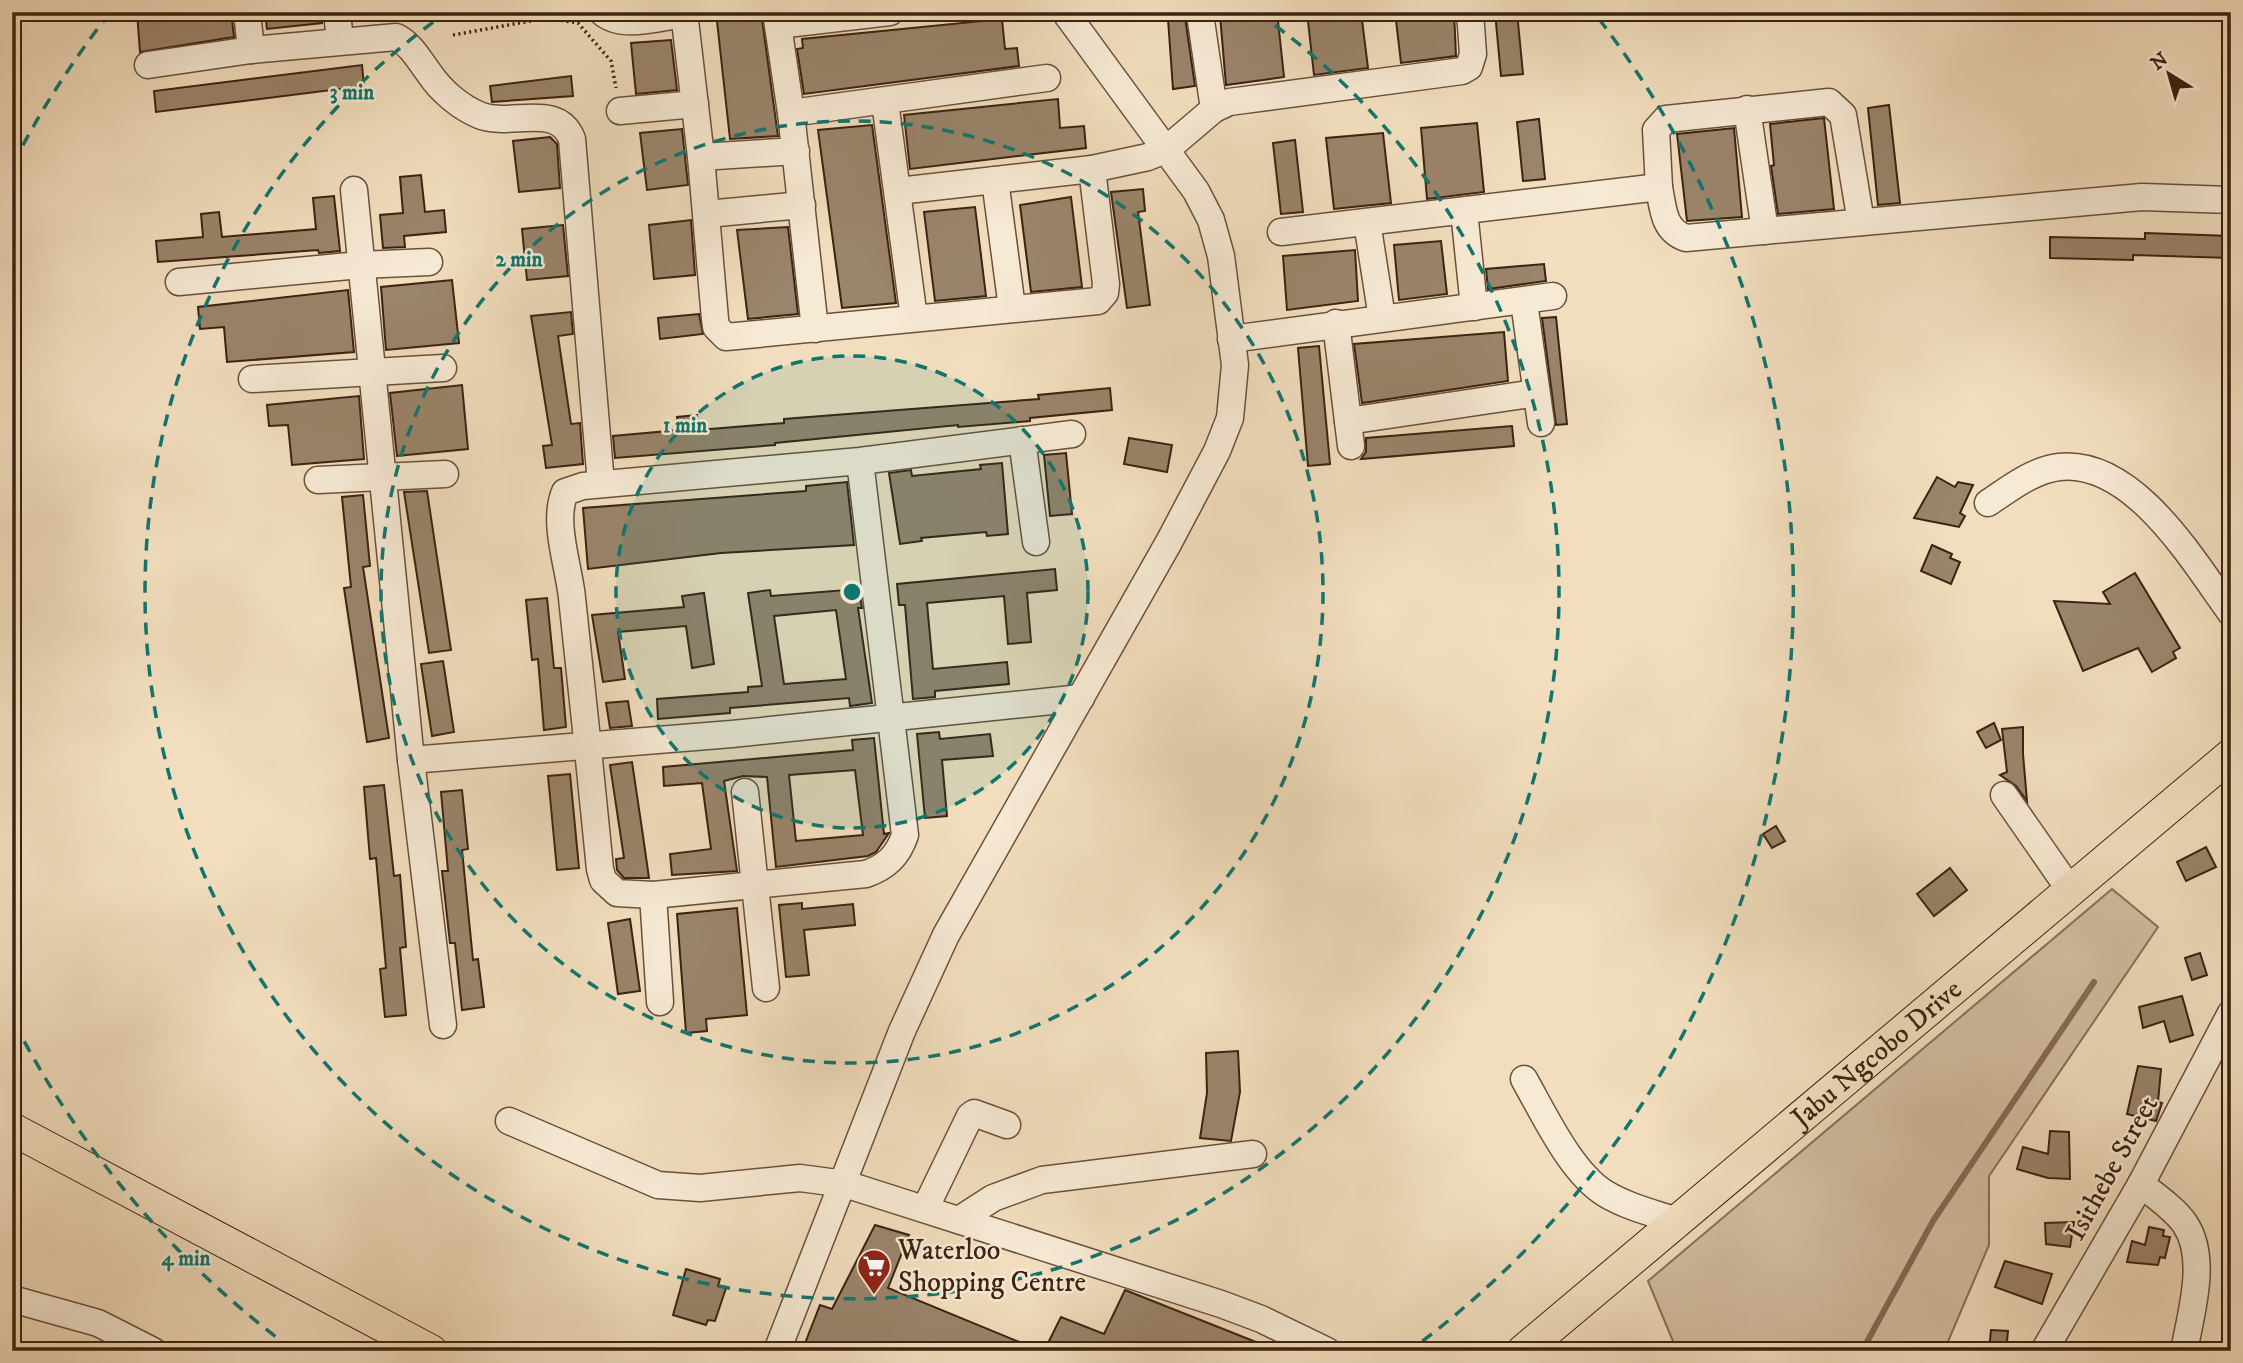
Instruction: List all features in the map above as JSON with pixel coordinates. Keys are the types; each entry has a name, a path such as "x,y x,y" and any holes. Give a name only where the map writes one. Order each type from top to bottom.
{"main road":[{"name":"Jabu Ngcobo Drive","path":"1522,1351 2231,755"},
{"path":"12,1129 431,1351"}],"street":[{"path":"247,12 251,51"},
{"path":"337,12 340,41"},
{"path":"602,12 610,19 621,21 684,13 707,214 715,319 720,332 734,339 1012,308 1090,303 1105,293 1092,169"},
{"path":"815,329 796,151 777,19 890,12"},
{"path":"776,1351 845,1184 902,1031 946,935 1217,451 1230,418 1234,391 1231,339 1220,256 1211,220 1196,191 1167,149 1065,12"},
{"path":"898,191 1092,169 1148,157 1167,149 1214,109 1230,102 1262,95 1462,71 1472,62 1470,12"},
{"path":"1200,14 1214,109"},
{"path":"148,65 251,51 396,37 412,49 443,91 467,109 497,121 551,117 569,131 601,484"},
{"path":"791,113 1047,78"},
{"path":"1861,222 1843,115 1839,108 1824,101 1671,116 1662,121 1655,137 1665,221 1676,234 1686,238 2142,197 2231,200"},
{"path":"885,102 914,318"},
{"path":"620,111 695,104"},
{"path":"1747,109 1765,231"},
{"path":"701,156 796,151"},
{"path":"995,180 1012,308"},
{"path":"1280,232 1659,187"},
{"path":"354,190 411,760 443,1025"},
{"path":"707,214 802,205"},
{"path":"1464,211 1474,307"},
{"path":"1367,222 1382,318"},
{"path":"179,282 360,265 429,262"},
{"path":"1231,339 1336,323 1524,302 1553,296"},
{"path":"1524,302 1541,423"},
{"path":"1336,323 1349,433 1536,393"},
{"path":"252,379 443,368"},
{"path":"860,461 905,835 892,859 881,868 866,874 653,895 617,893 603,880 587,746 561,501 571,488 860,461 1072,434"},
{"path":"1022,440 1036,542"},
{"path":"1988,503 2016,484 2057,467 2096,471 2122,486 2160,518 2231,613"},
{"path":"318,480 445,474"},
{"path":"411,760 892,718 1081,698"},
{"path":"745,792 766,988"},
{"path":"2004,795 2070,890"},
{"path":"653,895 660,1002"},
{"name":"Isithebe Street","path":"2044,1351 2141,1184 2231,1013"},
{"path":"1524,1079 1592,1184 1624,1203 1677,1221"},
{"path":"925,1209 970,1116 974,1112 1007,1125"},
{"path":"509,1121 658,1185 700,1188 800,1178 845,1184 1221,1304 1272,1324 1327,1351"},
{"path":"959,1220 993,1198 1042,1180 1253,1154"},
{"path":"2141,1184 2184,1222 2196,1248 2196,1268 2184,1351"},
{"path":"12,1299 98,1323 153,1351"}],"path":[{"path":"453,34 547,18 578,23 611,61 620,111"}],"shaded area":[{"path":"2112,889 2158,927 1989,1176 1989,1245 1944,1351 1771,1351 1761,1346 1756,1351 1677,1351 1648,1281"}],"building":[{"path":"137,12 231,12 234,37 140,52"},
{"path":"265,12 321,12 322,23 267,29"},
{"path":"716,12 761,12 778,136 730,139"},
{"path":"1277,12 1284,77 1226,85 1220,15"},
{"path":"1307,12 1361,12 1368,68 1314,75"},
{"path":"1395,12 1454,12 1456,56 1401,63"},
{"path":"1495,12 1517,12 1523,74 1501,76"},
{"path":"1185,17 1195,86 1173,89 1168,19"},
{"path":"1002,19 1005,49 1017,48 1019,66 804,94 797,49 803,48 802,39"},
{"path":"671,40 677,90 636,94 631,43"},
{"path":"362,65 364,86 156,112 154,91"},
{"path":"571,76 573,96 492,102 490,86"},
{"path":"1058,99 1060,128 1084,126 1086,148 910,169 904,115"},
{"path":"1889,105 1900,203 1878,205 1868,108"},
{"path":"1824,118 1834,209 1778,214 1771,166 1774,165 1770,124"},
{"path":"1539,119 1545,179 1523,181 1517,122"},
{"path":"1477,123 1484,192 1427,199 1421,128"},
{"path":"872,125 896,303 842,308 818,130"},
{"path":"1734,128 1742,217 1687,221 1677,134"},
{"path":"682,129 688,185 647,190 640,133"},
{"path":"1383,133 1391,203 1334,209 1326,138"},
{"path":"550,137 557,144 560,188 519,192 513,141"},
{"path":"1295,140 1303,212 1281,214 1273,143"},
{"path":"421,175 425,212 444,210 446,232 404,236 405,247 383,248 380,215 403,213 400,177"},
{"path":"1143,189 1145,211 1138,212 1150,305 1127,308 1111,192"},
{"path":"334,196 340,251 319,253 318,250 158,262 156,241 203,237 201,214 219,212 222,237 316,229 313,198"},
{"path":"1071,197 1082,287 1031,292 1020,205"},
{"path":"975,207 986,296 935,301 924,212"},
{"path":"691,220 695,275 654,279 649,225"},
{"path":"563,225 568,276 527,280 522,229"},
{"path":"788,227 798,314 748,319 737,230"},
{"path":"2145,233 2231,236 2231,258 2133,255 2133,260 2050,258 2050,237 2145,239"},
{"path":"1441,241 1447,294 1399,300 1394,245"},
{"path":"1355,250 1358,301 1287,310 1283,256"},
{"path":"1544,264 1546,281 1488,289 1486,269"},
{"path":"452,280 459,343 386,350 381,287"},
{"path":"348,290 354,352 227,362 224,327 200,329 198,307"},
{"path":"571,312 573,334 558,336 571,424 580,423 583,464 546,468 543,446 552,445 531,316"},
{"path":"699,314 703,334 660,339 658,318"},
{"path":"1556,317 1567,424 1556,425 1542,318"},
{"path":"1504,332 1508,381 1362,403 1354,344"},
{"path":"1319,346 1330,464 1308,466 1298,348"},
{"path":"462,385 468,449 397,456 390,393"},
{"path":"1110,388 1112,410 1030,418 1030,421 958,425 775,445 615,458 613,436 679,430 677,417 697,415 698,430 784,423 784,419 1039,399 1038,395"},
{"path":"359,396 364,459 292,465 288,425 269,426 267,405"},
{"path":"1512,426 1514,446 1361,459 1366,452 1366,438"},
{"path":"1129,438 1172,445 1167,472 1124,464"},
{"path":"1066,453 1072,514 1050,516 1044,455"},
{"path":"1002,463 1008,534 987,536 986,532 921,538 922,541 900,544 889,473 911,470 912,476 981,469 980,465"},
{"path":"1937,477 1955,487 1958,482 1973,485 1960,513 1965,516 1959,527 1914,518"},
{"path":"847,482 854,545 721,553 588,569 583,508 806,491 806,486"},
{"path":"427,491 451,650 429,653 404,492"},
{"path":"363,495 370,566 363,567 389,738 367,742 344,588 351,587 342,497"},
{"path":"1932,545 1952,554 1950,558 1960,562 1951,584 1921,571"},
{"path":"1055,569 1057,590 1027,593 1031,642 1008,644 1004,596 927,603 933,669 1007,662 1009,684 935,691 935,697 913,699 905,605 899,605 897,584"},
{"path":"2135,573 2180,648 2173,652 2176,658 2152,672 2138,648 2083,671 2054,601 2110,604 2103,592"},
{"path":"859,589 862,608 858,608 872,703 850,706 849,698 730,708 730,713 658,719 657,699 748,692 748,687 762,686 748,593 770,590 771,596","holes":["836,610 846,679 784,684 774,616"]},
{"path":"704,593 714,664 692,668 686,626 618,632 625,679 603,682 592,615 684,607 682,596"},
{"path":"547,598 554,668 561,668 566,727 544,730 538,659 532,660 526,600"},
{"path":"443,661 454,732 432,736 421,664"},
{"path":"628,701 632,726 610,728 606,703"},
{"path":"1994,723 2001,740 1986,748 1977,732"},
{"path":"2023,727 2027,801 2016,786 2000,775 2007,772 2002,729"},
{"path":"939,732 940,739 990,734 993,756 942,760 947,816 925,818 917,734"},
{"path":"874,738 884,834 889,833 876,852 868,856 776,867 767,777 743,776 724,781 737,871 672,875 670,854 711,849 702,783 664,786 663,767 853,750 852,740","holes":["855,770 863,835 796,841 789,775"]},
{"path":"632,762 649,878 624,878 617,870 616,859 624,858 610,765"},
{"path":"570,774 579,868 557,870 548,776"},
{"path":"384,785 394,876 400,875 406,947 400,948 406,1015 385,1017 380,969 386,968 376,858 370,859 364,787"},
{"path":"462,790 468,849 462,850 473,960 478,959 484,1007 462,1010 455,943 450,943 442,871 448,871 441,792"},
{"path":"1776,826 1785,841 1772,848 1763,834"},
{"path":"2206,847 2216,867 2186,881 2177,862"},
{"path":"1950,868 1967,890 1934,916 1917,894"},
{"path":"802,903 802,909 853,904 855,925 804,930 809,975 786,977 779,905"},
{"path":"737,908 747,1015 706,1019 707,1031 686,1033 677,914"},
{"path":"630,919 640,991 618,994 608,923"},
{"path":"2200,953 2207,975 2192,980 2185,958"},
{"path":"2182,996 2193,1035 2170,1042 2164,1021 2143,1028 2139,1007"},
{"path":"1238,1051 1240,1092 1231,1141 1200,1138 1207,1093 1206,1053"},
{"path":"2138,1066 2161,1069 2158,1102 2162,1103 2156,1121 2127,1114"},
{"path":"2050,1131 2069,1132 2070,1179 2048,1178 2017,1169 2023,1147 2048,1154"},
{"path":"2074,1222 2070,1247 2046,1244 2045,1223"},
{"name":"Waterloo Shopping Centre","path":"875,1225 909,1235 888,1288 1041,1351 802,1351 820,1305 832,1309"},
{"path":"2149,1227 2164,1230 2163,1236 2170,1237 2165,1258 2160,1257 2158,1265 2127,1262 2132,1241 2145,1245"},
{"path":"2005,1261 2052,1274 2042,1304 1995,1287"},
{"path":"686,1269 720,1279 718,1286 726,1288 715,1321 708,1320 706,1325 673,1315"},
{"name":"Waterloo Shopping Centre","path":"1125,1290 1276,1351 1044,1351 1061,1317 1104,1334"},
{"path":"1991,1330 2008,1331 2006,1351 1989,1351"}],"waterway":[{"path":"1862,1351 1933,1221 2094,982"}],"place":[{"name":"Waterloo Shopping Centre","path":"874,1296"}]}
